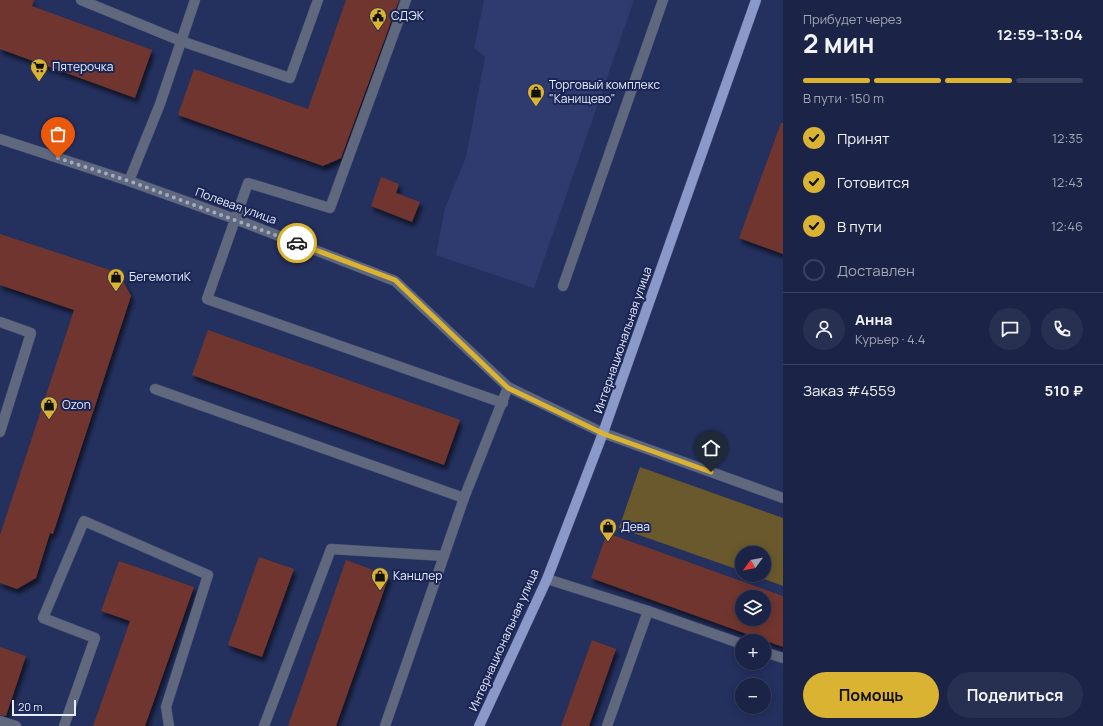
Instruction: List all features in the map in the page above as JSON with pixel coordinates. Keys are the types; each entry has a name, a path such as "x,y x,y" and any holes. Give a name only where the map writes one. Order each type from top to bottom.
{"main road":[{"name":"Интернациональная улица","path":"479,726 547,579 604,434 756,0"}],"street":[{"path":"81,0 181,41 290,78 318,0"},
{"path":"129,181 160,104 195,0"},
{"path":"406,0 330,208 248,183 207,299 502,403"},
{"path":"563,286 662,0"},
{"name":"Полевая улица","path":"0,139 129,181 235,219 395,280 508,388 604,434 783,498"},
{"path":"0,322 31,333 0,432"},
{"path":"385,726 464,498 508,388"},
{"path":"155,389 464,498"},
{"path":"64,726 95,638 43,618 84,521 208,576 166,707 169,726"},
{"path":"264,726 331,549 444,556"},
{"path":"547,579 648,611 735,642"},
{"path":"608,726 648,611"},
{"path":"771,654 783,658"},
{"path":"0,720 16,726"}],"shaded area":[{"name":"Торговый комплекс \"Канищево\"","path":"484,0 634,0 534,288 436,255 445,208 466,157 485,57 474,48"},
{"path":"640,467 783,518 783,586 771,582 771,546 735,546 735,569 619,528"}],"building":[{"path":"0,0 34,0 32,6 152,50 135,98 0,49"},
{"path":"346,0 399,0 341,158 323,166 178,115 194,69 308,109"},
{"path":"781,123 783,123 783,254 739,238"},
{"path":"381,177 399,184 396,193 420,202 412,222 371,206"},
{"path":"0,234 119,273 131,296 53,534 50,533 36,578 17,589 0,583 0,535 74,310 0,285"},
{"path":"208,330 460,420 444,465 192,375"},
{"path":"607,533 735,579 735,582 744,582 766,590 735,590 735,626 771,626 771,592 783,596 783,647 771,643 771,634 747,634 591,578"},
{"path":"259,557 294,569 262,657 228,645"},
{"path":"346,560 389,576 336,726 288,726"},
{"path":"119,561 194,587 145,726 93,726 130,621 101,611"},
{"path":"592,640 616,649 589,726 561,726"},
{"path":"0,647 26,656 6,716 0,715"}],"way so far":[{"path":"58,158 129,181 297,243"}],"place":[{"name":"СДЭК","path":"378,31"},
{"name":"Пятерочка","path":"39,82"},
{"name":"Торговый комплекс \"Канищево\"","path":"536,107"},
{"name":"БегемотиК","path":"116,292"},
{"name":"Ozon","path":"49,420"},
{"name":"Дева","path":"608,542"},
{"name":"Канцлер","path":"380,591"}],"route":[{"path":"297,243 395,280 508,388 604,434 711,472"}]}
